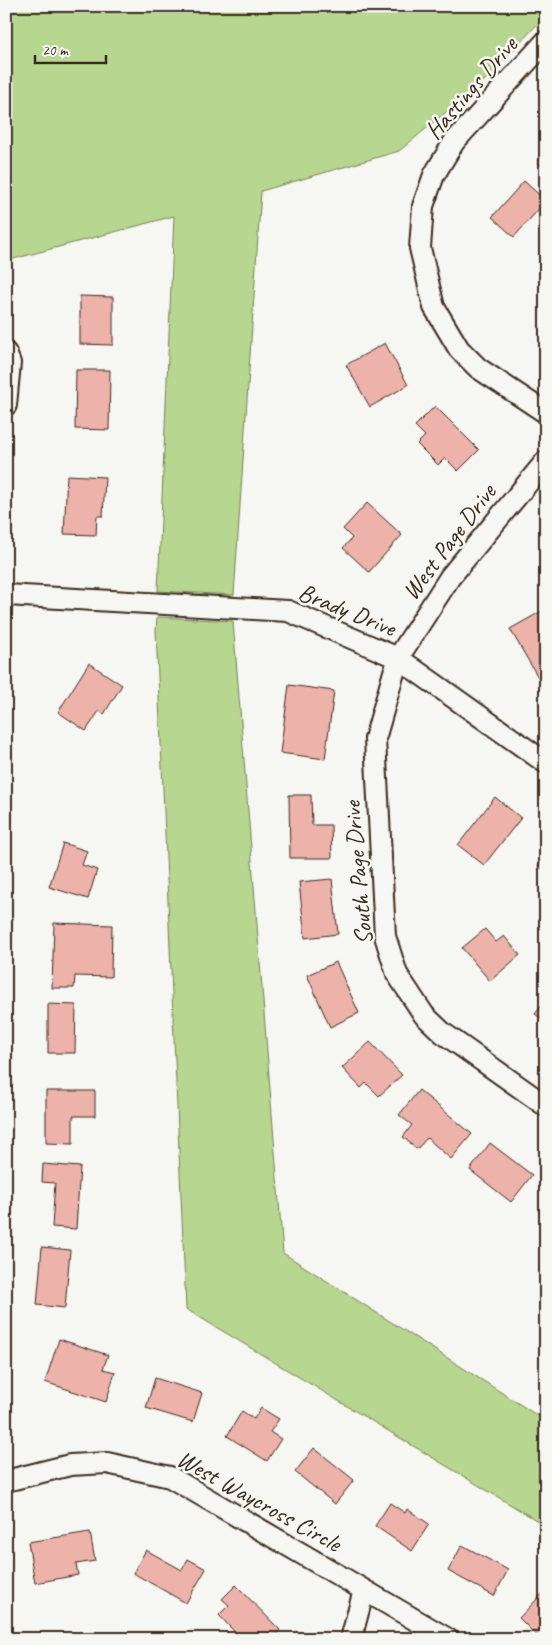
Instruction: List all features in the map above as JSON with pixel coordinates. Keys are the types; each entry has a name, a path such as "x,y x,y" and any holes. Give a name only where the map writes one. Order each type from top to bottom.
{"street":[{"name":"Hastings Drive","path":"546,41 454,142 434,175 424,206 420,248 434,307 459,349 478,368 546,414"},
{"path":"6,353 10,363 6,405"},
{"name":"West Page Drive","path":"398,658 450,577 546,462"},
{"name":"Brady Drive","path":"6,595 288,611 398,658 546,762"},
{"name":"South Page Drive","path":"398,658 375,739 385,936 394,964 398,974 424,1015 443,1033 546,1106"},
{"name":"West Waycross Circle","path":"6,1481 70,1465 107,1463 170,1477 448,1639"},
{"path":"351,1639 364,1590"}],"green space":[{"path":"6,6 546,6 546,15 485,80 399,151 261,191 234,595 158,591 174,216 6,261"},
{"path":"157,617 233,621 283,1253 546,1421 546,1526 186,1309 156,631"}],"building":[{"path":"546,153 546,170 537,162"},
{"path":"524,181 546,201 514,237 492,217"},
{"path":"80,296 113,297 113,345 80,344"},
{"path":"385,343 408,385 370,407 346,365"},
{"path":"76,370 110,370 109,430 75,429"},
{"path":"435,406 479,450 458,471 445,458 438,465 417,444 425,436 415,426"},
{"path":"67,475 105,477 103,516 97,516 96,535 64,534"},
{"path":"367,503 402,535 369,572 343,548 352,538 343,529"},
{"path":"542,611 546,617 546,675 539,679 510,629"},
{"path":"89,663 122,685 104,714 99,711 86,731 58,712"},
{"path":"289,685 334,691 325,759 280,753"},
{"path":"289,795 311,795 312,825 331,825 332,858 290,858"},
{"path":"495,797 521,818 484,865 458,845"},
{"path":"63,843 87,851 82,865 97,870 88,899 49,887"},
{"path":"546,856 546,872 538,866"},
{"path":"332,879 338,934 305,938 299,882"},
{"path":"54,923 112,925 111,977 75,976 74,988 52,988"},
{"path":"485,929 496,942 504,936 520,955 490,981 462,948"},
{"path":"336,962 359,1013 330,1027 307,975"},
{"path":"546,1000 546,1022 535,1014"},
{"path":"48,1004 76,1005 75,1053 48,1053"},
{"path":"370,1042 402,1075 379,1096 366,1083 361,1088 342,1068"},
{"path":"419,1090 472,1134 451,1159 427,1138 417,1149 403,1137 412,1125 399,1115"},
{"path":"46,1091 95,1091 95,1116 73,1116 73,1144 46,1143"},
{"path":"490,1143 532,1175 511,1202 470,1170"},
{"path":"43,1164 80,1167 76,1229 52,1227 55,1183 42,1182"},
{"path":"546,1203 546,1217 539,1212"},
{"path":"42,1247 70,1250 65,1308 37,1305"},
{"path":"59,1339 108,1355 103,1369 115,1372 106,1402 45,1382"},
{"path":"155,1378 202,1393 193,1422 146,1408"},
{"path":"261,1408 279,1419 270,1432 281,1439 267,1461 227,1436 242,1411 254,1419"},
{"path":"314,1448 354,1480 335,1504 295,1472"},
{"path":"390,1503 405,1513 407,1509 429,1524 412,1551 375,1526"},
{"path":"90,1532 95,1561 76,1564 78,1575 35,1583 28,1542"},
{"path":"462,1545 508,1570 494,1596 448,1571"},
{"path":"146,1550 182,1570 188,1559 206,1569 186,1603 133,1573"},
{"path":"236,1585 280,1630 272,1639 241,1639 219,1615 229,1605 222,1599"},
{"path":"542,1594 546,1597 546,1639 540,1639 519,1618"}]}
